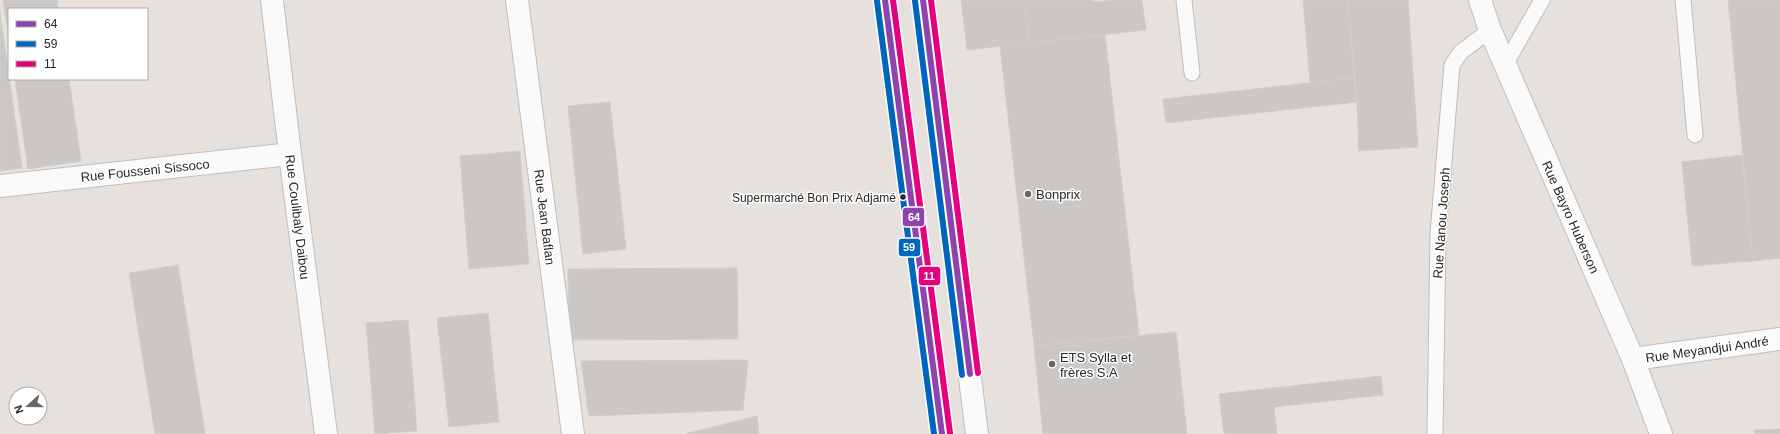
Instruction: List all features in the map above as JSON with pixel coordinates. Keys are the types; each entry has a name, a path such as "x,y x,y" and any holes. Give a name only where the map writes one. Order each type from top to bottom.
{"street":[{"name":"Rue Coulibaly Daibou","path":"272,0 326,434"},
{"name":"Rue Jean Baflan","path":"517,0 573,434"},
{"path":"885,0 942,434"},
{"path":"922,0 977,434"},
{"name":"Rue Bayro Huberson","path":"1480,0 1490,30 1633,359 1661,434"},
{"name":"Rue Fousseni Sissoco","path":"0,186 290,154"},
{"name":"Rue Meyandjui André","path":"1633,359 1780,339"}],"lane":[{"path":"1184,0 1192,72"},
{"path":"1505,65 1542,0"},
{"path":"1683,0 1695,135"},
{"name":"Rue Nanou Joseph","path":"1435,434 1438,234 1452,65 1461,52 1490,30"}],"building":[{"path":"3,0 57,0 58,8 8,8 8,32"},
{"path":"961,0 1024,0 1029,43 967,50"},
{"path":"1024,0 1093,0 1093,2 1142,0 1146,30 1029,43"},
{"path":"1303,0 1348,0 1354,78 1310,83"},
{"path":"1348,0 1408,0 1418,147 1359,151 1357,102"},
{"path":"1728,0 1780,0 1780,258 1753,261"},
{"path":"0,12 8,69 8,80 10,80 22,168 0,171"},
{"path":"1105,35 1139,335 1034,346 1000,46"},
{"path":"1354,78 1357,102 1166,123 1163,99"},
{"path":"15,80 69,80 81,161 28,169"},
{"path":"610,102 626,249 583,254 568,106"},
{"path":"520,151 529,264 469,269 460,156"},
{"path":"1742,155 1753,261 1692,266 1682,162"},
{"path":"178,265 205,434 155,434 129,273"},
{"path":"737,268 738,339 569,340 568,269"},
{"path":"488,313 499,422 449,427 437,318"},
{"path":"408,320 417,431 375,434 366,323"},
{"path":"1176,332 1187,434 1043,434 1034,346"},
{"path":"748,360 743,410 589,416 581,361"},
{"path":"1381,376 1383,395 1274,407 1277,434 1224,434 1219,394"},
{"path":"757,416 759,434 685,434"},
{"path":"1780,429 1780,434 1755,434 1755,430"}],"transit line":[{"name":"64","path":"885,0 942,434"},
{"name":"11","path":"893,0 950,433"},
{"name":"64","path":"923,0 970,374"},
{"name":"11","path":"931,0 978,373"},
{"name":"59","path":"877,1 934,434"},
{"name":"59","path":"915,1 962,375"}],"place":[{"name":"Bonprix","path":"1028,194"},
{"name":"Supermarché Bon Prix Adjamé","path":"903,197"},
{"name":"ETS Sylla et frères S.A","path":"1052,364"}]}
